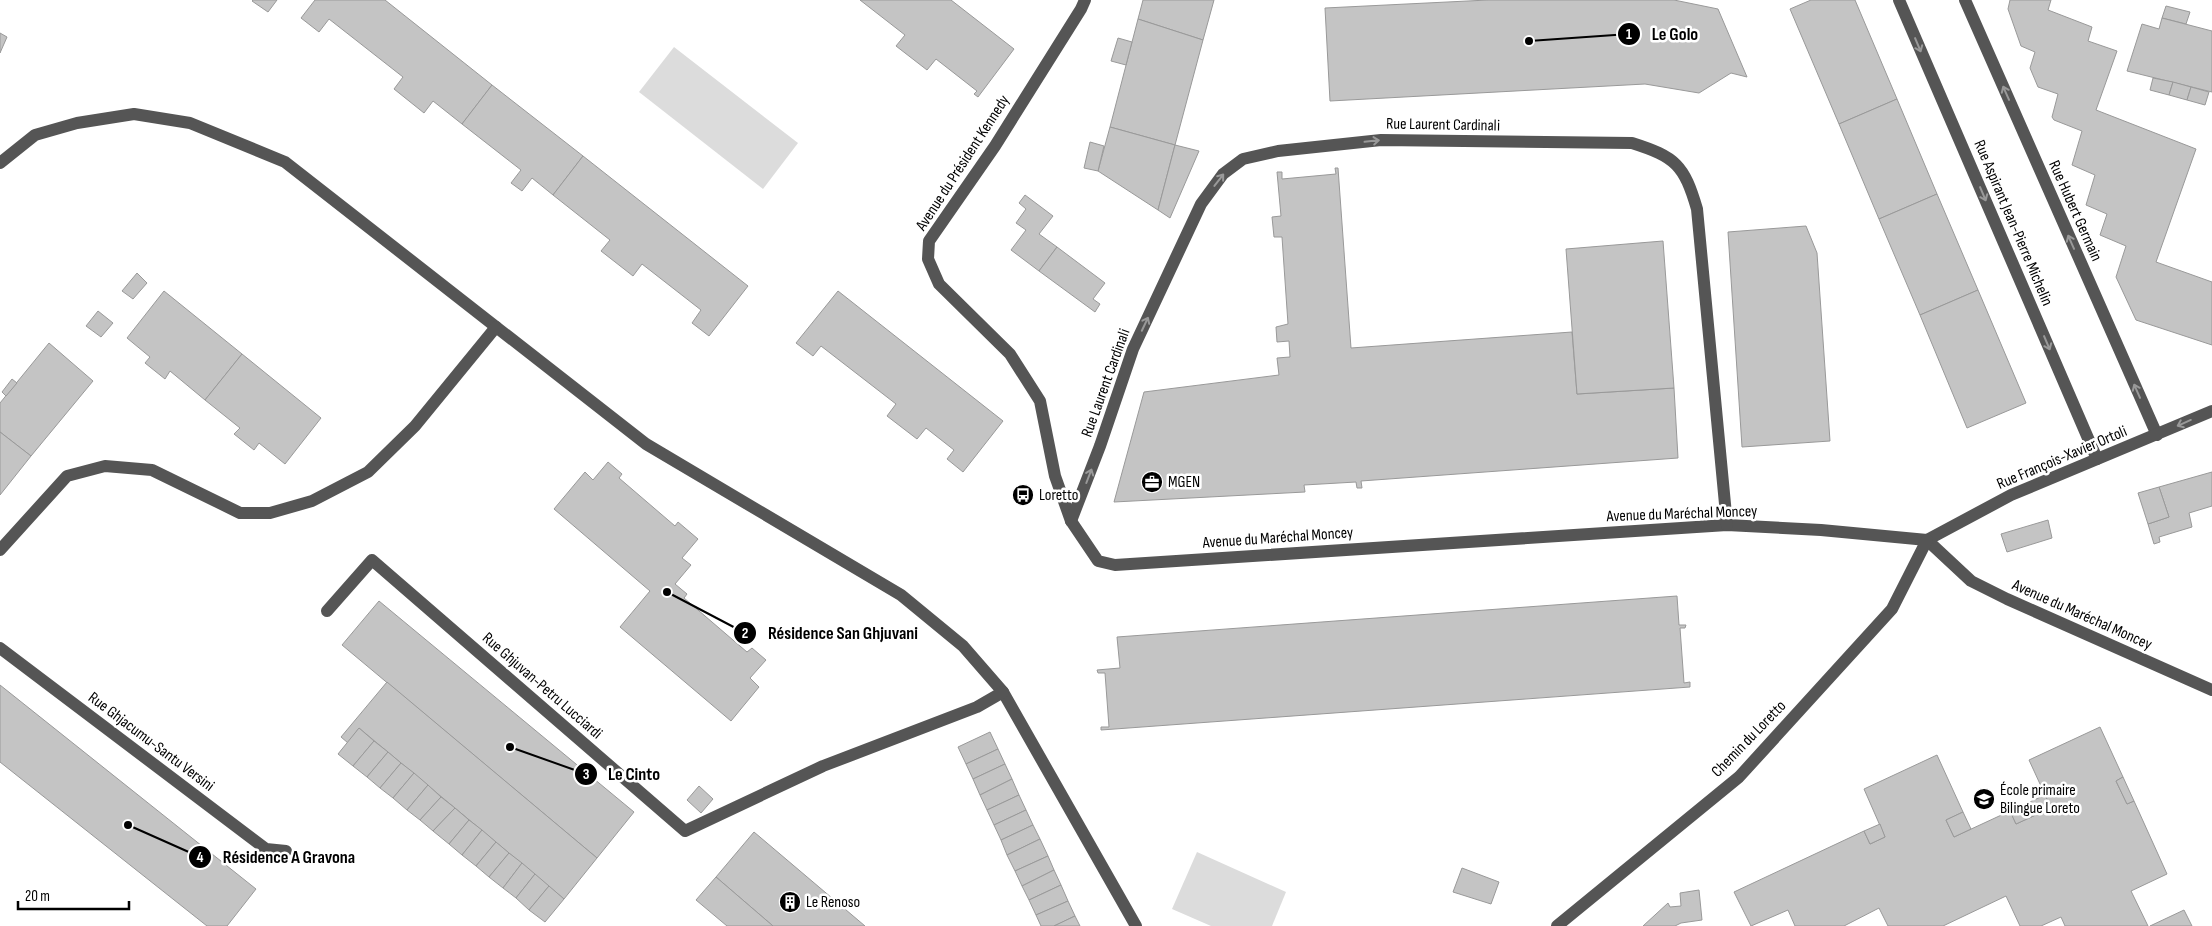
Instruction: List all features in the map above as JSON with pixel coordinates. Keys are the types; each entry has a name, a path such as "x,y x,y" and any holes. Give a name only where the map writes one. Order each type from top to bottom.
{"street":[{"name":"Avenue du Président Kennedy","path":"1084,0 1081,9 995,146 929,241 928,260 939,284 1010,354 1040,401 1055,476 1071,521 1098,561 1115,565"},
{"name":"Rue Aspirant Jean-Pierre Michelin","path":"1899,0 2097,459"},
{"name":"Rue Hubert Germain","path":"1965,0 2156,435"},
{"path":"0,164 35,135 77,123 134,114 190,123 284,162 646,444 901,596 963,646 1003,692 1136,926"},
{"name":"Rue Laurent Cardinali","path":"1071,521 1100,446 1133,350 1201,204 1223,174 1243,159 1270,153 1381,140 1632,143 1659,152 1676,164 1689,183 1697,209 1727,525"},
{"path":"0,550 68,476 105,466 152,470 240,513 270,513 312,502 368,472 414,426 496,327"},
{"name":"Rue François-Xavier Ortoli","path":"1927,540 2011,495 2212,411"},
{"name":"Avenue du Maréchal Moncey","path":"1115,565 1727,525 1821,530 1927,540 1970,580 2006,600 2212,690"},
{"name":"Chemin du Loretto","path":"1557,926 1739,777 1892,609 1927,540"},
{"name":"Rue Ghjuvan-Petru Lucciardi","path":"327,612 372,560 685,831 823,766 977,707 1003,692"},
{"name":"Rue Ghjacumu-Santu Versini","path":"0,648 266,849 286,851"}],"shaded area":[{"path":"674,47 798,143 763,189 639,92"},
{"path":"1197,852 1286,892 1272,926 1211,926 1172,909"}],"building":[{"path":"253,0 277,0 268,12"},
{"path":"315,0 385,0 492,85 462,124 433,101 424,113 394,89 403,77 329,19 319,32 301,18"},
{"path":"860,0 951,0 1014,49 978,97 974,94 977,91 936,59 927,70 896,46 905,35"},
{"path":"1143,0 1214,0 1203,40 1138,19"},
{"path":"1488,0 1674,0 1718,9 1747,77 1731,73 1699,93 1645,84 1330,101 1325,8"},
{"path":"1811,0 1855,0 1897,99 1839,124 1790,9"},
{"path":"2010,0 2051,0 2048,10 2092,27 2088,41 2117,51 2096,110 2196,149 2156,262 2212,282 2212,345 2136,320 2116,277 2126,246 2100,235 2107,214 2086,205 2095,175 2072,165 2082,131 2054,120 2052,117 2058,94 2038,87 2030,68 2035,52 2021,46 2008,9"},
{"path":"2166,6 2190,12 2186,24 2162,18"},
{"path":"2162,18 2212,31 2212,92 2127,71 2142,24 2159,29"},
{"path":"1138,19 1203,40 1175,145 1110,127"},
{"path":"0,33 7,37 0,53"},
{"path":"1118,38 1132,42 1126,65 1111,61"},
{"path":"2153,78 2173,82 2169,95 2150,90"},
{"path":"2173,82 2191,87 2187,100 2169,95"},
{"path":"492,85 583,156 553,195 532,178 522,191 511,183 521,170 462,124"},
{"path":"2191,87 2209,92 2205,105 2187,100"},
{"path":"1897,99 1937,194 1879,219 1839,124"},
{"path":"1110,127 1175,145 1158,210 1098,171"},
{"path":"1090,142 1104,146 1098,171 1084,168"},
{"path":"1175,145 1199,151 1170,218 1158,210"},
{"path":"583,156 748,286 709,336 692,323 701,310 642,264 633,276 601,251 610,240 553,195"},
{"path":"1335,168 1338,168 1351,348 1572,332 1577,394 1674,388 1678,458 1361,481 1362,488 1357,488 1356,482 1304,485 1305,492 1114,502 1144,392 1279,375 1277,358 1290,357 1289,341 1277,342 1276,327 1288,324 1282,237 1274,237 1272,217 1281,216 1277,172 1282,172 1282,179 1336,174"},
{"path":"1937,194 1978,290 1920,315 1879,219"},
{"path":"1025,195 1053,216 1039,234 1057,247 1039,271 1011,250 1026,230 1016,223 1026,209 1019,203"},
{"path":"1806,226 1817,253 1830,441 1742,447 1728,232"},
{"path":"1663,241 1674,388 1577,394 1566,249"},
{"path":"1057,247 1105,283 1093,299 1100,304 1095,312 1039,271"},
{"path":"137,273 147,283 133,299 122,291"},
{"path":"1978,290 2026,403 1967,428 1920,315"},
{"path":"164,291 242,354 205,400 170,371 165,379 145,363 150,357 127,338"},
{"path":"838,291 1003,421 963,472 947,459 954,450 926,428 917,439 887,416 896,404 821,346 813,356 796,343"},
{"path":"98,311 113,323 101,337 86,326"},
{"path":"49,343 93,381 31,456 0,432 0,403"},
{"path":"242,354 321,418 285,464 259,443 254,450 234,434 240,428 205,400"},
{"path":"12,379 17,383 6,396 2,392"},
{"path":"0,432 31,456 0,495"},
{"path":"608,462 622,474 619,478 675,526 678,522 698,539 682,558 691,565 675,584 687,594 684,598 747,652 752,648 766,660 750,678 759,687 731,721 620,627 650,591 554,509 585,472 593,480"},
{"path":"2212,472 2212,506 2189,513 2192,527 2159,537 2160,542 2154,544 2148,524 2169,517 2159,487"},
{"path":"2159,487 2169,517 2148,524 2138,493"},
{"path":"2048,520 2052,538 2007,552 2001,534"},
{"path":"1677,596 1679,625 1686,625 1685,628 1680,628 1684,683 1690,682 1690,687 1101,730 1101,727 1109,727 1105,673 1098,673 1097,670 1120,668 1117,637"},
{"path":"379,601 634,812 597,858 342,645"},
{"path":"387,682 597,858 564,899 359,728 348,743 341,737"},
{"path":"0,685 256,889 227,926 207,926 0,762"},
{"path":"2100,727 2123,777 2116,781 2127,804 2134,801 2167,874 2131,891 2148,926 2065,926 2061,917 2041,926 2020,926 2006,896 1943,926 1888,926 1879,908 1844,926 1795,926 1788,910 1751,926 1734,892 1864,831 1870,844 1885,837 1864,789 1937,755 1963,812 1946,820 1954,837 2010,811 2016,824 2051,808 2029,760"},
{"path":"359,728 374,741 353,766 338,754"},
{"path":"990,732 998,749 966,764 958,747"},
{"path":"374,741 388,752 367,777 353,766"},
{"path":"998,749 1005,764 973,779 966,764"},
{"path":"388,752 401,763 380,788 367,777"},
{"path":"401,763 414,773 393,798 380,788"},
{"path":"1005,764 1012,779 980,795 973,779"},
{"path":"414,773 428,785 407,810 393,798"},
{"path":"2123,777 2134,801 2127,804 2116,781"},
{"path":"1012,779 1019,795 987,810 980,795"},
{"path":"428,785 441,797 420,820 407,810"},
{"path":"699,786 713,799 701,813 687,800"},
{"path":"1019,795 1026,810 994,825 987,810"},
{"path":"2045,795 2051,808 2016,824 2010,811"},
{"path":"441,797 455,808 433,831 420,820"},
{"path":"455,808 469,820 449,844 433,831"},
{"path":"1026,810 1033,825 1001,840 994,825"},
{"path":"1963,812 1971,829 1954,837 1946,820"},
{"path":"469,820 482,830 462,855 449,844"},
{"path":"1880,824 1885,837 1870,844 1864,831"},
{"path":"1033,825 1040,839 1007,855 1001,840"},
{"path":"482,830 496,842 476,866 462,855"},
{"name":"Le Renoso","path":"754,832 865,926 773,926 716,877"},
{"path":"1040,839 1048,856 1015,871 1007,855"},
{"path":"496,842 509,853 489,877 476,866"},
{"path":"509,853 522,863 503,888 489,877"},
{"path":"1048,856 1054,870 1022,886 1015,871"},
{"path":"522,863 535,874 516,898 503,888"},
{"path":"1462,868 1499,882 1491,904 1453,892"},
{"path":"1054,870 1061,885 1029,900 1022,886"},
{"path":"535,874 549,886 529,910 516,898"},
{"path":"716,877 773,926 727,926 696,900"},
{"path":"1061,885 1068,901 1036,915 1029,900"},
{"path":"549,886 564,899 545,922 529,910"},
{"path":"1699,890 1702,920 1681,923 1675,926 1643,926 1668,903 1670,907 1681,906 1680,893"},
{"path":"1068,901 1075,916 1054,926 1041,926 1036,915"},
{"path":"2184,910 2192,926 2150,926"},
{"path":"1075,916 1080,926 1054,926"}],"place":[{"name":"Le Golo","path":"1529,41"},
{"name":"MGEN","path":"1152,482"},
{"name":"Loretto","path":"1023,495"},
{"name":"Résidence San Ghjuvani","path":"667,592"},
{"name":"Le Cinto","path":"510,747"},
{"name":"École primaire Bilingue Loreto","path":"1984,799"},
{"name":"Résidence A Gravona","path":"128,825"},
{"name":"Le Renoso","path":"790,902"}]}
